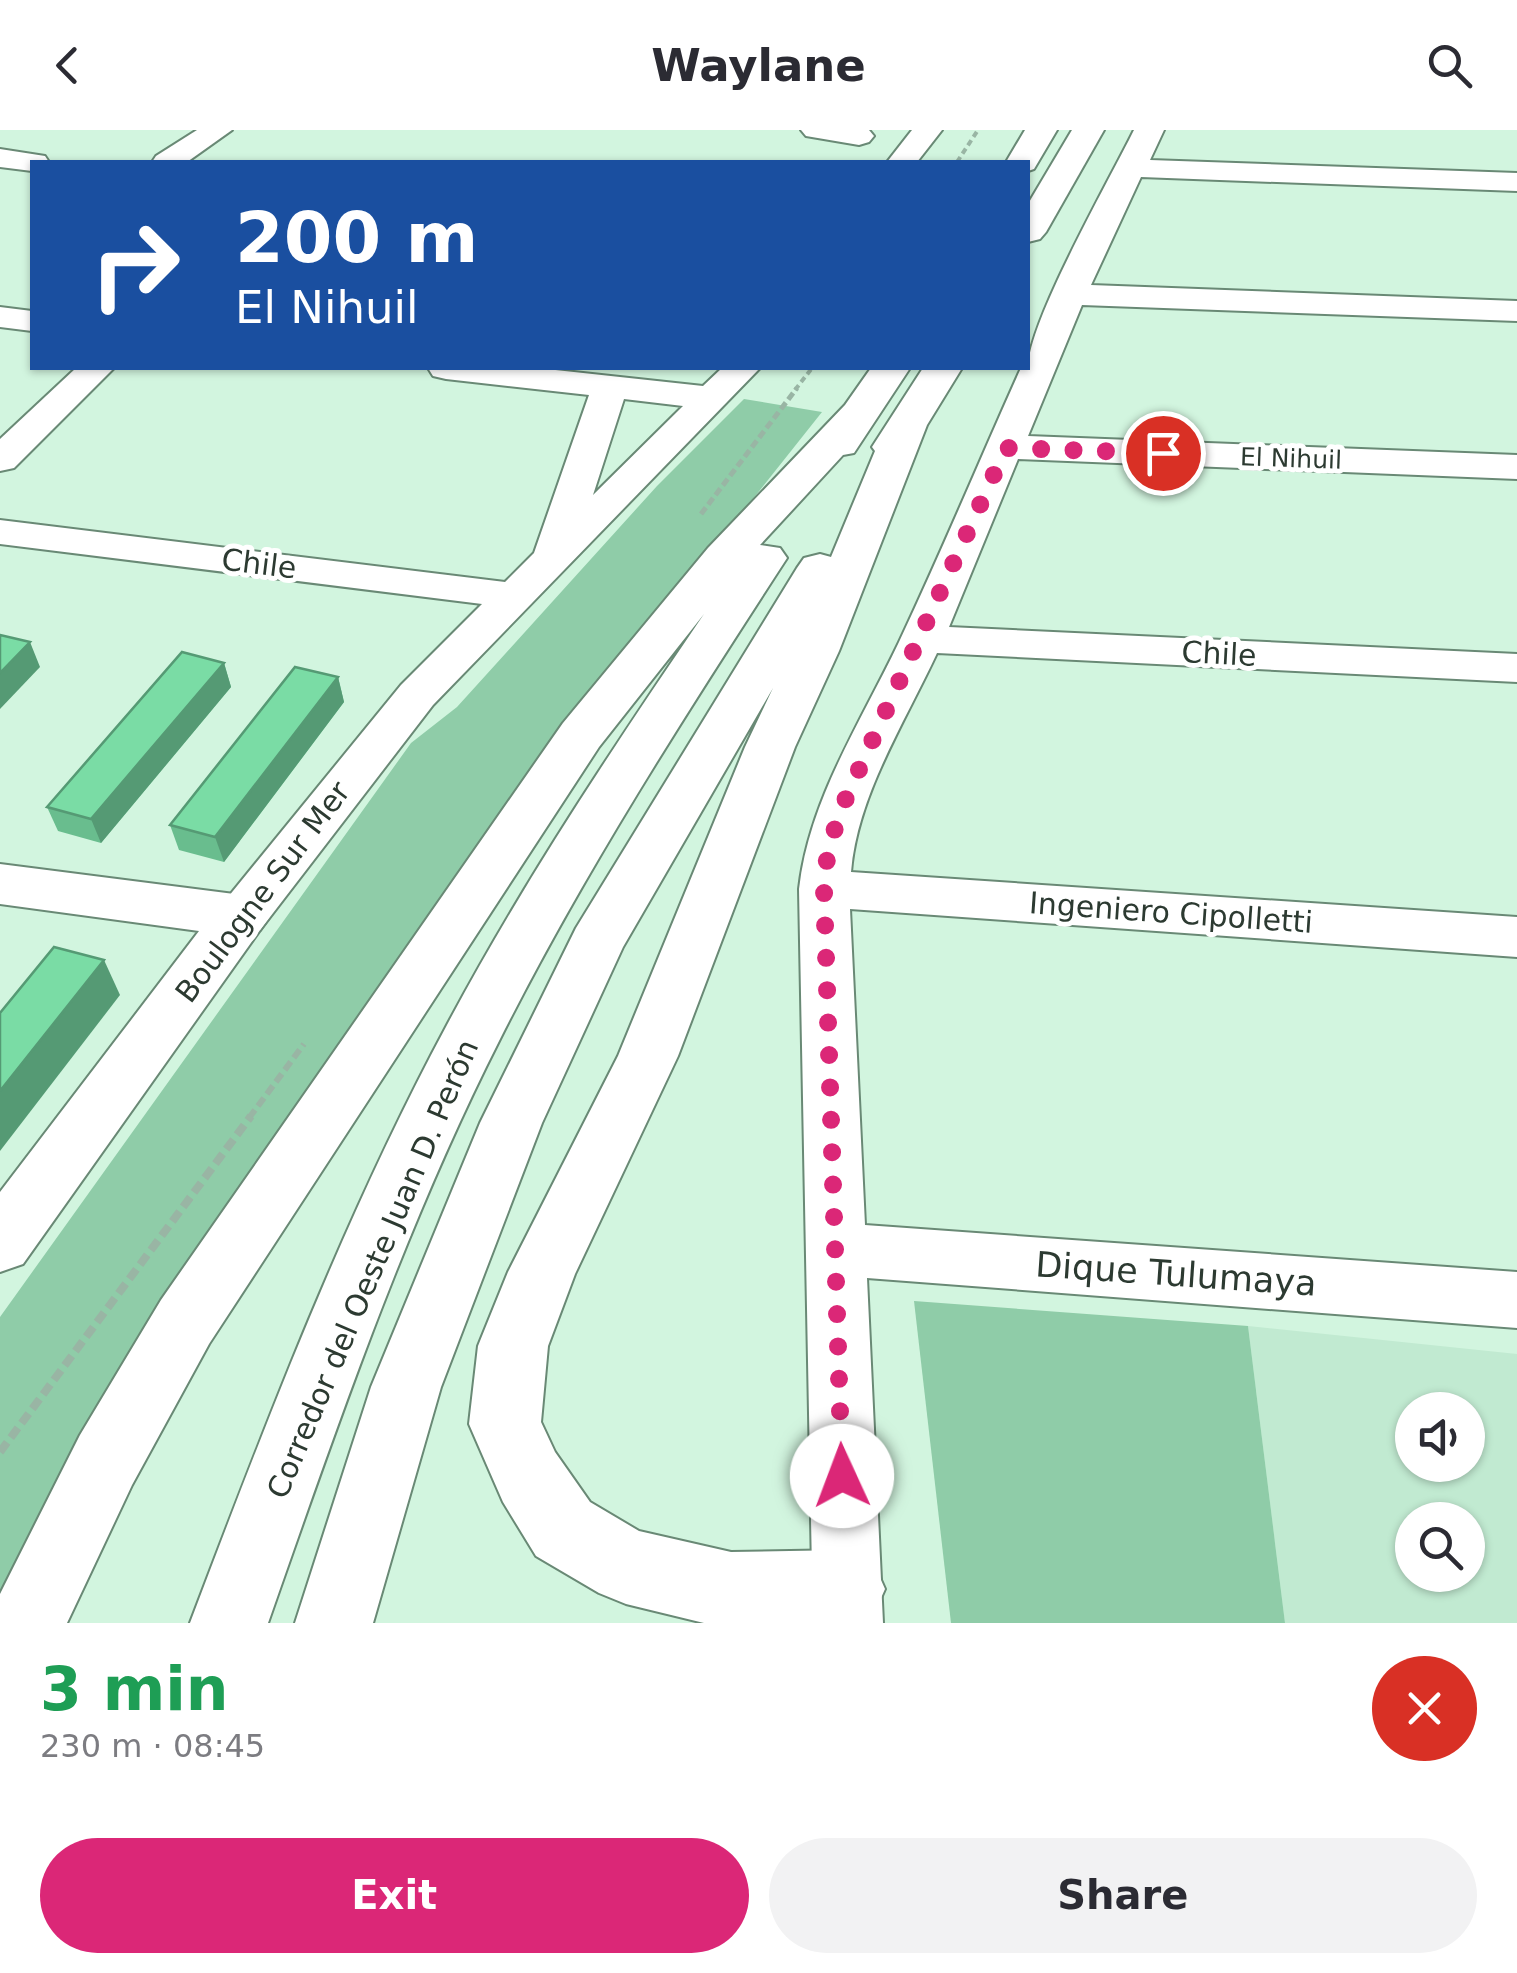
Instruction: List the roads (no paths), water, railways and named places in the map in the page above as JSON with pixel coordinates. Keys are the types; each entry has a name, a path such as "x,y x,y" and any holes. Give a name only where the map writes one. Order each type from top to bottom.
{"main road":[{"path":"1023,160 1041,130"},
{"path":"1030,229 1088,130"},
{"path":"847,1606 731,1591 626,1566 563,1529 529,1477 504,1424 514,1346 542,1272 648,1056 748,799 815,651 900,392"},
{"path":"26,1623 106,1460 185,1322 581,736 724,558 900,392"},
{"path":"334,1623 406,1387 476,1204 596,943 900,392"},
{"name":"Corredor del Oeste Juan D. Perón","path":"229,1623 315,1392 468,1041 586,829 900,392"},
{"path":"0,884 242,916"},
{"name":"Boulogne Sur Mer","path":"0,1244 242,916"}],"street":[{"path":"170,160 216,130"},
{"path":"816,130 861,133"},
{"path":"904,160 927,130"},
{"path":"837,160 861,133"},
{"path":"847,1606 824,890 828,848 846,798 922,639 1070,294 1140,149 1517,182"},
{"path":"0,158 30,162"},
{"path":"1070,294 1517,311"},
{"path":"0,318 30,321"},
{"path":"0,460 94,370"},
{"path":"464,370 712,398"},
{"name":"Boulogne Sur Mer","path":"242,916 401,713 740,370"},
{"name":"Boulogne Sur Mer","path":"534,579 610,386"},
{"name":"El Nihuil","path":"1006,448 1517,467"},
{"name":"Chile","path":"0,532 534,579"},
{"name":"Chile","path":"922,639 1517,668"},
{"name":"Ingeniero Cipolletti","path":"824,890 1517,937"},
{"name":"Dique Tulumaya","path":"834,1248 1517,1300"}]}
